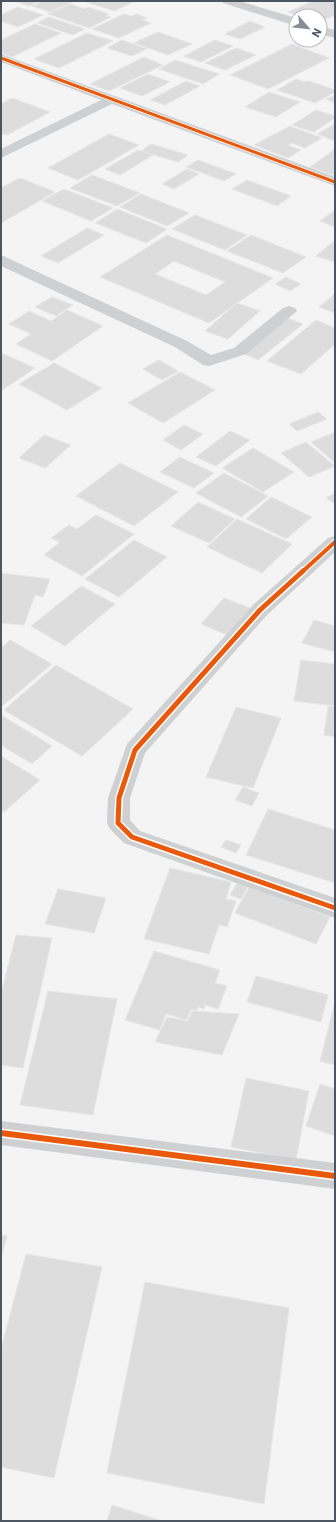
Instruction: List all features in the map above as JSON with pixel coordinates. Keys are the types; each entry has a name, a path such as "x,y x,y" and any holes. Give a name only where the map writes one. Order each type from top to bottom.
{"street":[{"path":"227,1 288,20"},
{"path":"1,58 335,182"},
{"path":"1,154 112,100"},
{"path":"1,260 181,344 209,361 240,350 289,311"},
{"path":"335,542 260,610 135,750 119,798 118,823 132,837 335,908"},
{"path":"1,1133 335,1176"}],"building":[{"path":"15,1 39,1 29,6"},
{"path":"43,1 74,1 50,12 32,6"},
{"path":"83,1 135,1 114,11"},
{"path":"313,1 335,1 335,15 328,18 328,8 297,8"},
{"path":"70,4 85,9 88,7 109,14 106,16 111,17 89,28 48,14"},
{"path":"18,7 43,15 18,27 1,21 1,15"},
{"path":"124,14 132,16 137,14 147,18 142,20 151,23 119,38 92,29"},
{"path":"49,17 85,29 73,35 37,23"},
{"path":"250,21 265,27 240,39 225,34"},
{"path":"35,24 61,33 12,57 1,53 1,40"},
{"path":"158,32 192,44 168,55 134,43"},
{"path":"87,33 113,41 59,68 34,59"},
{"path":"122,40 147,49 132,56 107,48"},
{"path":"215,40 233,46 201,62 184,56"},
{"path":"288,46 288,48 303,48 329,58 268,89 230,75"},
{"path":"236,48 256,55 225,70 205,63"},
{"path":"144,57 163,65 109,91 90,84"},
{"path":"175,60 219,74 203,84 159,69"},
{"path":"148,74 170,82 142,96 120,88"},
{"path":"296,79 305,82 309,81 335,90 335,92 315,103 277,90"},
{"path":"186,81 200,86 165,105 150,100"},
{"path":"269,92 300,102 276,117 245,107"},
{"path":"335,95 335,103 326,99"},
{"path":"12,98 50,112 7,135 1,133 1,104"},
{"path":"316,110 335,116 335,118 314,132 292,125"},
{"path":"335,124 335,141 317,134"},
{"path":"290,126 322,138 305,148 292,143 288,145 301,150 288,158 254,145"},
{"path":"109,134 139,145 78,180 48,168"},
{"path":"151,144 188,155 178,162 141,151"},
{"path":"335,149 335,176 310,167"},
{"path":"138,150 153,155 120,175 105,169"},
{"path":"198,160 236,174 224,181 186,167"},
{"path":"187,169 199,174 174,189 162,184"},
{"path":"92,175 140,193 117,206 70,188"},
{"path":"20,178 55,192 1,223 1,188"},
{"path":"247,180 291,196 277,206 232,189"},
{"path":"64,189 113,208 91,221 42,201"},
{"path":"141,194 189,213 167,226 120,207"},
{"path":"117,209 167,229 146,243 95,223"},
{"path":"334,211 335,227 320,221"},
{"path":"195,215 247,235 225,250 172,229"},
{"path":"87,228 104,235 58,263 41,256"},
{"path":"167,235 273,278 209,323 100,277","holes":["174,261 225,282 206,295 155,274"]},
{"path":"251,235 306,257 283,273 227,251"},
{"path":"335,240 335,262 316,256"},
{"path":"286,277 301,284 290,291 275,284"},
{"path":"335,294 335,313 319,307"},
{"path":"52,297 73,305 56,316 35,307"},
{"path":"237,303 260,311 228,339 205,331"},
{"path":"67,310 103,326 52,361 16,344 31,334 9,324 29,311 51,321"},
{"path":"287,318 303,324 258,360 242,353"},
{"path":"316,320 335,328 335,344 301,374 267,361"},
{"path":"1,353 35,368 1,391"},
{"path":"159,360 178,371 162,380 143,369"},
{"path":"54,363 102,388 67,410 19,384"},
{"path":"180,372 215,390 163,423 128,403"},
{"path":"318,412 327,419 297,431 289,424"},
{"path":"184,425 203,434 181,450 163,440"},
{"path":"230,431 250,440 216,466 196,457"},
{"path":"335,432 335,463 311,442"},
{"path":"44,435 71,445 45,468 19,458"},
{"path":"306,442 335,466 309,477 281,453"},
{"path":"253,448 294,472 263,492 222,468"},
{"path":"180,457 214,473 194,488 160,472"},
{"path":"120,463 178,492 134,526 76,496"},
{"path":"224,473 268,496 241,517 196,493"},
{"path":"335,493 335,504 326,498"},
{"path":"271,497 312,517 286,539 246,519"},
{"path":"198,502 235,519 209,543 171,526"},
{"path":"96,515 134,534 82,576 44,555 60,542 51,538 69,525 77,529"},
{"path":"237,519 292,544 262,573 207,547"},
{"path":"134,540 167,557 119,597 85,579"},
{"path":"1,573 50,579 43,597 35,595 24,625 1,623"},
{"path":"81,586 115,604 65,646 31,626"},
{"path":"224,598 250,608 227,635 201,624"},
{"path":"314,620 335,626 335,652 302,643"},
{"path":"10,640 52,664 1,707 1,648"},
{"path":"301,660 335,664 335,706 294,701"},
{"path":"56,665 133,709 82,756 4,710"},
{"path":"328,706 335,707 335,737 324,735"},
{"path":"236,707 281,718 253,788 206,777"},
{"path":"1,715 52,746 32,764 1,745"},
{"path":"1,756 40,780 4,812 1,810"},
{"path":"243,787 259,793 252,806 235,800"},
{"path":"268,809 335,830 335,883 246,855"},
{"path":"226,840 241,845 236,853 221,847"},
{"path":"170,868 231,882 226,899 236,901 227,927 219,925 209,954 144,939"},
{"path":"239,880 249,884 241,899 230,895"},
{"path":"249,887 330,917 316,944 235,913"},
{"path":"58,889 106,898 94,933 45,924"},
{"path":"16,935 52,938 23,1068 1,1065 1,994"},
{"path":"154,951 220,970 215,983 227,986 218,1009 205,1005 204,1009 198,1007 197,1011 191,1009 187,1020 166,1014 160,1030 125,1020"},
{"path":"256,976 328,995 321,1022 247,1002"},
{"path":"48,991 117,999 93,1115 20,1105"},
{"path":"335,1002 335,1065 320,1061"},
{"path":"192,1011 239,1014 222,1055 155,1042 167,1017 188,1021"},
{"path":"246,1078 309,1091 296,1160 231,1147"},
{"path":"320,1084 335,1089 335,1136 306,1126"},
{"path":"1,1235 7,1236 1,1258"},
{"path":"26,1254 102,1267 54,1478 1,1467 1,1349"},
{"path":"145,1282 289,1308 264,1504 107,1473"},
{"path":"112,1505 162,1521 107,1521"}],"cycle path":[{"path":"1,58 335,182"},
{"path":"335,542 260,610 135,750 119,798 118,823 132,837 335,908"},
{"path":"1,1133 335,1176"}]}
